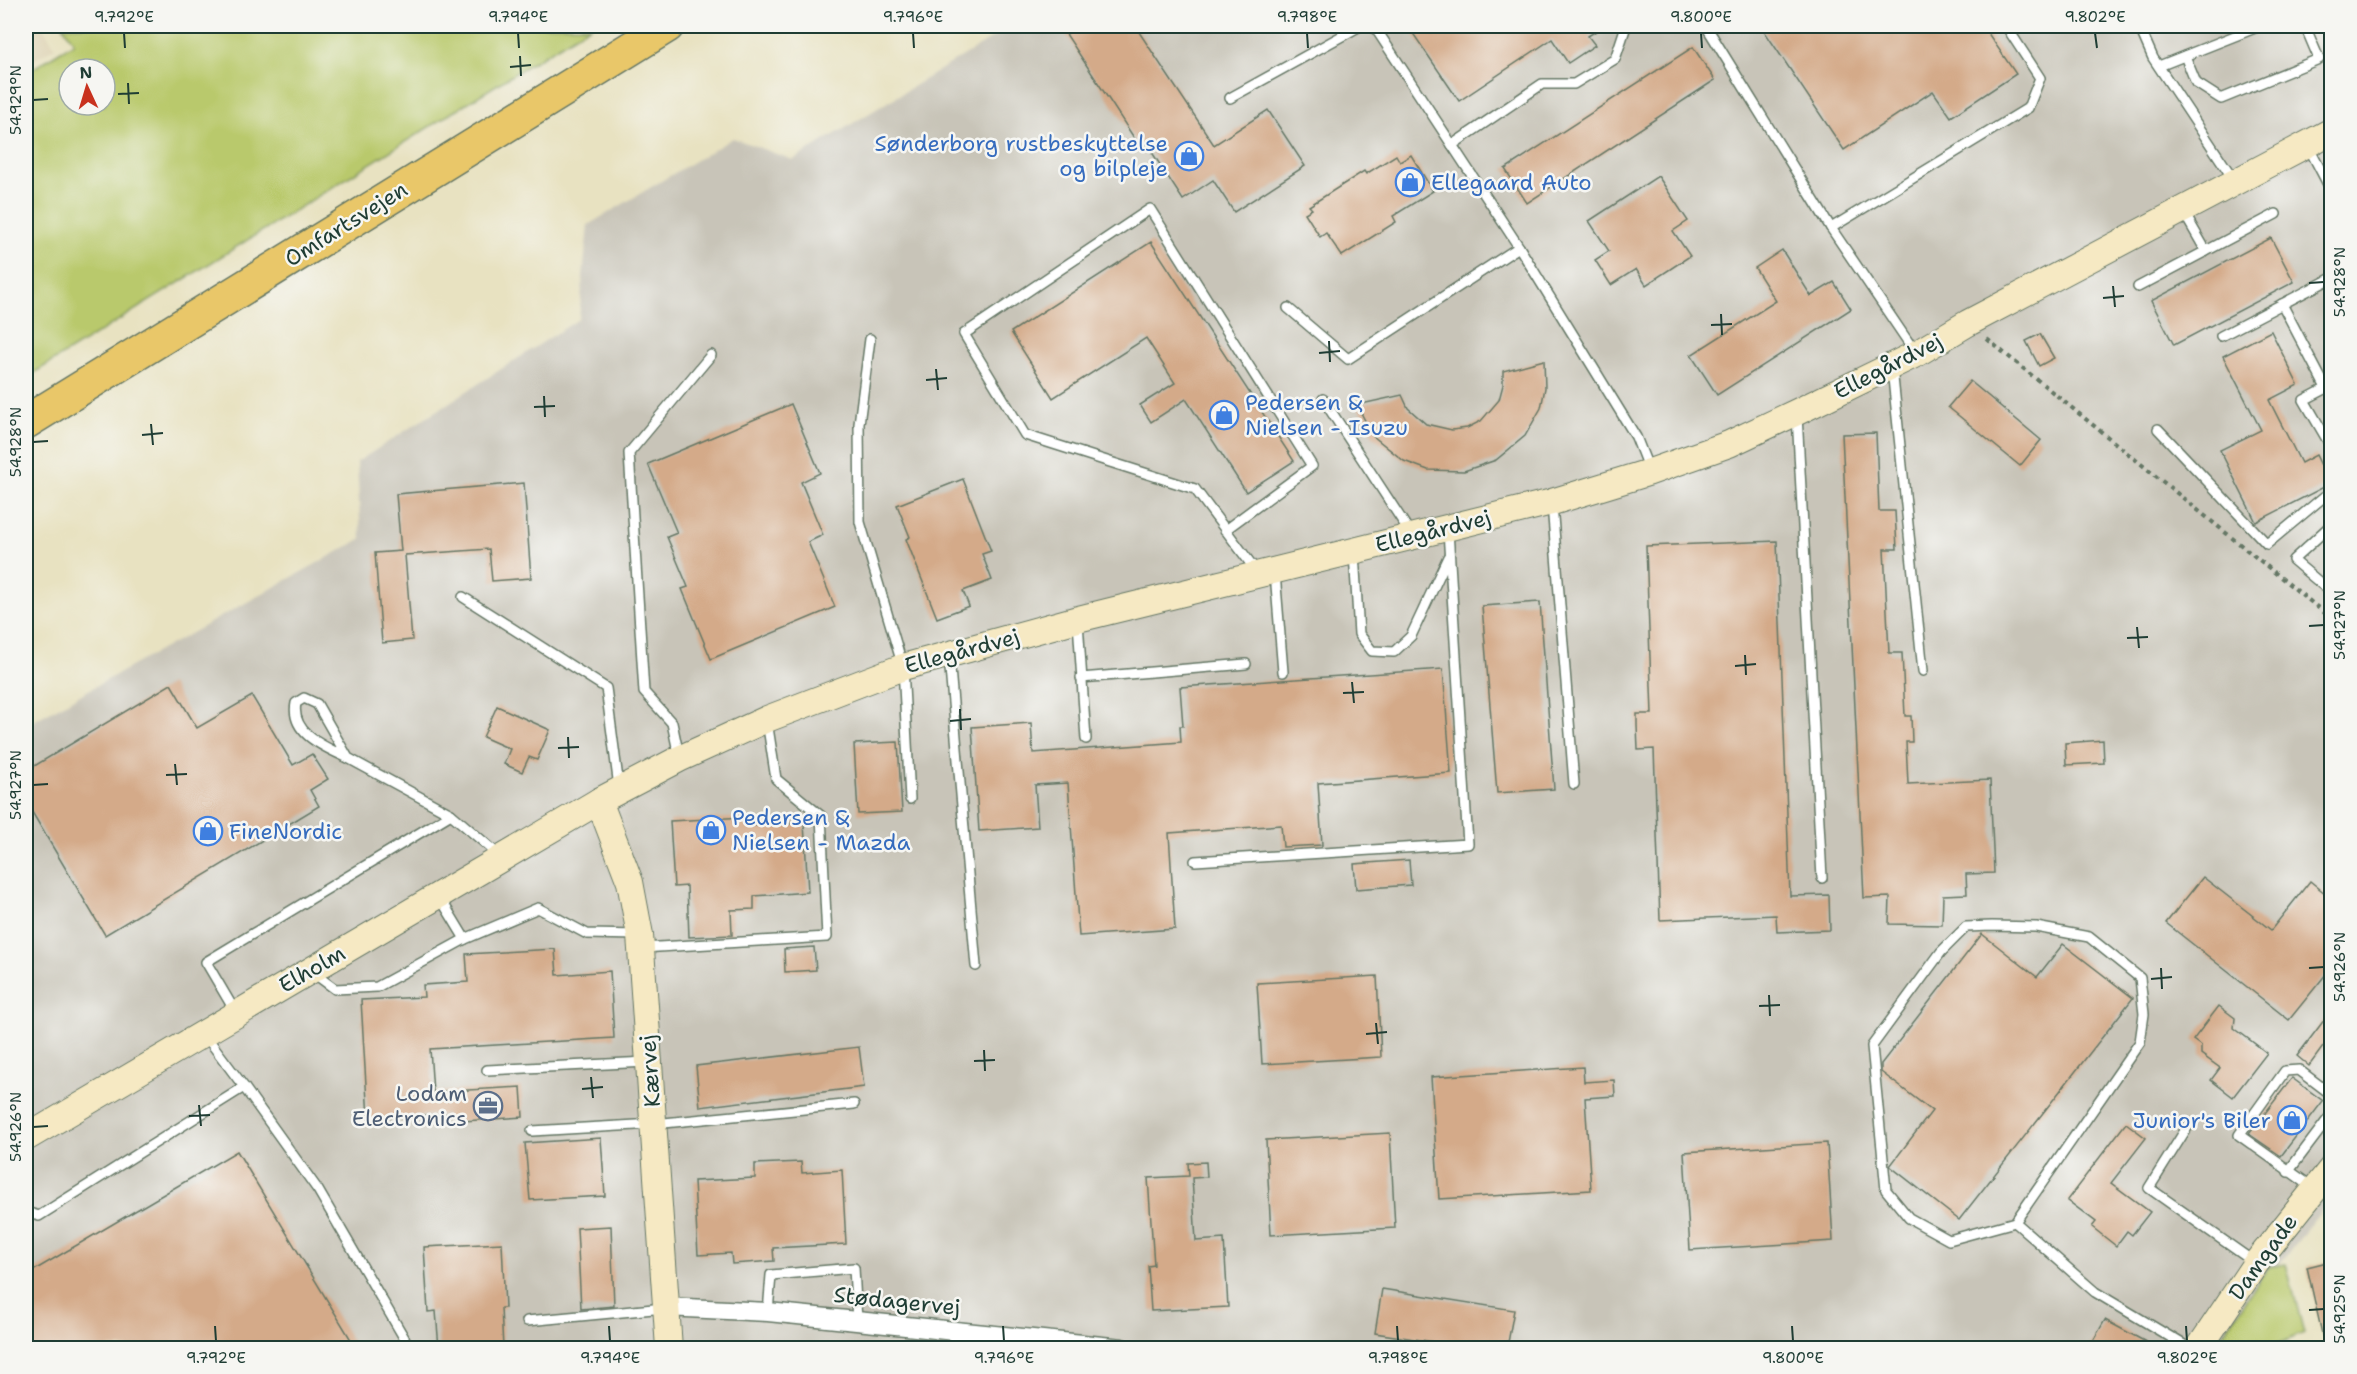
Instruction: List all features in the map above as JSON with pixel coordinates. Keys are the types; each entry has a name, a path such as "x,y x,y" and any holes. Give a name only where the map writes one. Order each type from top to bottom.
{"highway":[{"name":"Omfartsvejen","path":"26,422 667,26"}],"street":[{"name":"Ellegårdvej","path":"610,795 679,759 766,719 903,667 1078,619 1552,502 1650,472 1729,444 1916,354 1968,323 2331,131"},
{"name":"Elholm","path":"26,1138 610,795"},
{"name":"Kærvej","path":"610,795 641,942 669,1348"},
{"name":"Damgade","path":"2199,1348 2256,1263 2331,1168"},
{"name":"Stødagervej","path":"666,1307 768,1312 857,1321 955,1340 1122,1348"}],"lane":[{"path":"1230,98 1360,26"},
{"path":"1374,26 1519,248 1636,438 1650,472"},
{"path":"1452,145 1542,84 1574,84 1615,59 1626,26"},
{"path":"1706,26 1831,228 1916,354"},
{"path":"1831,228 2028,108 2040,78 2006,26"},
{"path":"2139,26 2159,66 2236,182"},
{"path":"2159,66 2260,26"},
{"path":"2185,56 2196,83 2221,99 2319,59 2305,26"},
{"path":"2307,144 2331,192"},
{"path":"1225,530 1312,466 1150,209 964,333 1025,435 1195,489 1225,530 1267,572 1283,672"},
{"path":"2183,210 2206,251"},
{"path":"2138,287 2276,214"},
{"path":"1288,308 1348,359 1519,248"},
{"path":"2221,336 2331,278"},
{"path":"2282,304 2329,387 2304,400 2331,448"},
{"path":"870,339 859,424 860,522 903,667 910,799"},
{"path":"679,759 672,723 644,692 629,453 711,355"},
{"path":"1892,365 1923,671"},
{"path":"1323,399 1412,536"},
{"path":"1797,412 1822,878"},
{"path":"2158,429 2267,544 2331,490"},
{"path":"1552,502 1574,784"},
{"path":"2331,524 2293,560 2331,593"},
{"path":"1195,861 1468,844 1448,529"},
{"path":"1354,551 1359,634 1372,651 1394,652 1411,636 1449,555"},
{"path":"463,597 606,688 610,795"},
{"path":"1078,619 1086,739"},
{"path":"949,654 976,966"},
{"path":"1081,678 1246,664"},
{"path":"348,758 317,704 304,698 296,703 294,713 299,726 315,742 451,814 502,858"},
{"path":"310,970 334,988 377,987 465,939 538,908 587,934 641,942 827,937 821,816 776,779 766,719"},
{"path":"237,1014 206,962 451,814"},
{"path":"438,895 465,939"},
{"path":"1966,927 2036,927 2088,937 2140,978 2144,1014 2140,1042 2015,1222 1949,1239 1908,1218 1886,1190 1872,1046 1941,952 1966,927"},
{"path":"204,1033 318,1190 410,1348"},
{"path":"488,1070 650,1062"},
{"path":"2314,1189 2239,1135 2285,1071 2298,1070 2331,1095"},
{"path":"26,1212 39,1216 244,1087"},
{"path":"532,1131 654,1124 854,1104"},
{"path":"2288,1172 2331,1114"},
{"path":"2188,1126 2150,1188 2256,1263"},
{"path":"2015,1222 2095,1292 2189,1348"},
{"path":"768,1312 771,1275 854,1268 857,1321"},
{"path":"527,1321 666,1307"}],"path":[{"path":"1968,323 2331,619"}],"shaded area":[{"path":"26,26 42,26 55,47 26,65"},
{"path":"1012,26 2331,26 2331,1199 2213,1348 26,1348 26,725 361,539 357,462 579,319 588,225 733,138 793,160"}],"green space":[{"path":"63,26 591,26 26,378 26,73 74,43"},
{"path":"2286,1264 2304,1333 2269,1348 2214,1348 2268,1267"}],"building":[{"path":"1079,26 1135,26 1214,145 1268,110 1305,166 1234,212 1213,180 1183,200 1146,143 1140,147 1066,34"},
{"path":"1408,26 1604,26 1588,36 1595,45 1568,63 1552,39 1459,101"},
{"path":"1761,26 1983,26 2016,74 1951,117 1933,91 1844,150"},
{"path":"1693,47 1715,80 1527,203 1505,169"},
{"path":"1396,155 1400,162 1411,155 1433,191 1393,216 1396,222 1342,256 1326,233 1320,237 1305,213 1312,209 1309,206 1364,171 1366,174"},
{"path":"1658,176 1688,221 1673,231 1690,256 1646,285 1636,269 1611,285 1595,260 1609,251 1589,221"},
{"path":"2271,238 2294,282 2174,345 2151,301"},
{"path":"1151,242 1294,461 1246,492 1186,399 1151,422 1140,405 1175,383 1146,338 1053,398 1011,332"},
{"path":"1782,250 1811,296 1834,282 1851,309 1717,395 1691,355 1776,301 1755,268"},
{"path":"2271,331 2298,385 2269,400 2301,463 2316,455 2330,484 2256,522 2220,450 2261,430 2223,356"},
{"path":"2040,334 2054,358 2039,366 2026,341"},
{"path":"1544,360 1545,388 1541,408 1525,436 1496,460 1464,471 1428,470 1404,461 1373,436 1357,405 1402,395 1408,408 1426,424 1452,430 1467,428 1481,421 1499,400 1503,385 1503,371"},
{"path":"1970,381 2041,440 2020,466 1948,407"},
{"path":"791,404 820,473 801,482 823,535 808,542 835,607 711,659 682,589 688,587 667,537 677,533 648,464"},
{"path":"1876,433 1879,511 1895,511 1897,549 1884,549 1889,653 1902,653 1905,716 1911,716 1912,742 1906,742 1908,784 1990,780 1994,873 1966,874 1967,894 1943,895 1942,925 1889,924 1890,897 1864,898 1842,434"},
{"path":"963,479 991,551 982,554 992,580 963,591 969,606 937,618 906,539 910,537 897,505"},
{"path":"524,483 531,578 492,581 489,549 405,555 412,640 382,643 375,553 401,551 396,494"},
{"path":"1777,541 1790,896 1829,895 1830,930 1777,932 1776,915 1660,920 1654,749 1638,750 1637,725 1637,714 1652,714 1646,546"},
{"path":"1540,602 1554,789 1497,793 1482,606"},
{"path":"1443,669 1451,773 1318,783 1322,845 1283,847 1281,825 1169,833 1175,929 1079,936 1068,783 1035,785 1038,827 979,831 972,727 1031,723 1033,753 1181,742 1180,726 1183,726 1180,687"},
{"path":"171,684 197,728 252,696 293,765 312,754 328,779 310,790 319,806 105,935 26,802 26,771"},
{"path":"497,706 550,730 537,760 529,757 522,772 504,764 510,749 483,737"},
{"path":"2103,740 2104,763 2066,765 2065,743"},
{"path":"898,742 902,812 858,814 854,744"},
{"path":"746,817 746,826 804,823 808,892 754,896 754,909 731,910 732,935 689,937 687,886 674,887 670,821"},
{"path":"1409,860 1411,885 1356,889 1354,864"},
{"path":"2203,877 2271,930 2310,881 2331,898 2331,968 2289,1020 2166,923"},
{"path":"1982,934 2037,977 2063,944 2133,998 1959,1220 1890,1166 1932,1111 1881,1072 1881,1064"},
{"path":"814,947 816,970 785,972 784,949"},
{"path":"555,949 557,975 610,971 614,1038 430,1049 433,1092 521,1087 523,1117 448,1122 447,1114 368,1119 361,1000 424,997 423,985 468,982 466,954"},
{"path":"1377,976 1381,1057 1262,1064 1257,983"},
{"path":"2219,1006 2235,1018 2234,1028 2267,1053 2233,1097 2211,1080 2220,1068 2201,1054 2201,1046 2193,1040"},
{"path":"2331,1011 2331,1036 2309,1066 2297,1056"},
{"path":"859,1047 864,1087 700,1107 696,1066"},
{"path":"1583,1067 1584,1082 1614,1080 1615,1096 1585,1098 1591,1190 1439,1199 1431,1077"},
{"path":"2292,1078 2323,1101 2281,1156 2249,1134"},
{"path":"2126,1123 2146,1138 2111,1183 2150,1212 2132,1235 2127,1231 2116,1246 2092,1227 2096,1222 2067,1200"},
{"path":"1390,1133 1395,1228 1271,1235 1266,1140"},
{"path":"601,1138 605,1196 530,1200 525,1143"},
{"path":"1827,1143 1833,1241 1690,1250 1684,1152"},
{"path":"237,1151 356,1348 26,1348 26,1275"},
{"path":"801,1162 802,1173 842,1170 846,1244 773,1248 774,1261 732,1264 731,1253 698,1255 694,1181 755,1178 755,1164"},
{"path":"1206,1162 1207,1177 1192,1178 1196,1241 1224,1239 1228,1307 1151,1311 1148,1266 1154,1265 1148,1178 1189,1176 1188,1163"},
{"path":"611,1226 614,1306 581,1309 577,1228"},
{"path":"502,1243 505,1308 501,1308 503,1348 439,1348 436,1311 428,1312 424,1247"},
{"path":"2331,1261 2331,1346 2325,1347 2307,1267"},
{"path":"1382,1289 1514,1310 1507,1348 1474,1348 1375,1333"},
{"path":"2105,1320 2157,1348 2089,1348"}],"place":[{"name":"Sønderborg rustbeskyttelse og bilpleje","path":"1189,156"},
{"name":"Ellegaard Auto","path":"1410,182"},
{"name":"Pedersen & Nielsen - Isuzu","path":"1224,415"},
{"name":"Pedersen & Nielsen - Mazda","path":"711,830"},
{"name":"FineNordic","path":"208,831"},
{"name":"Lodam Electronics","path":"488,1106"},
{"name":"Junior's Biler","path":"2292,1120"}]}
